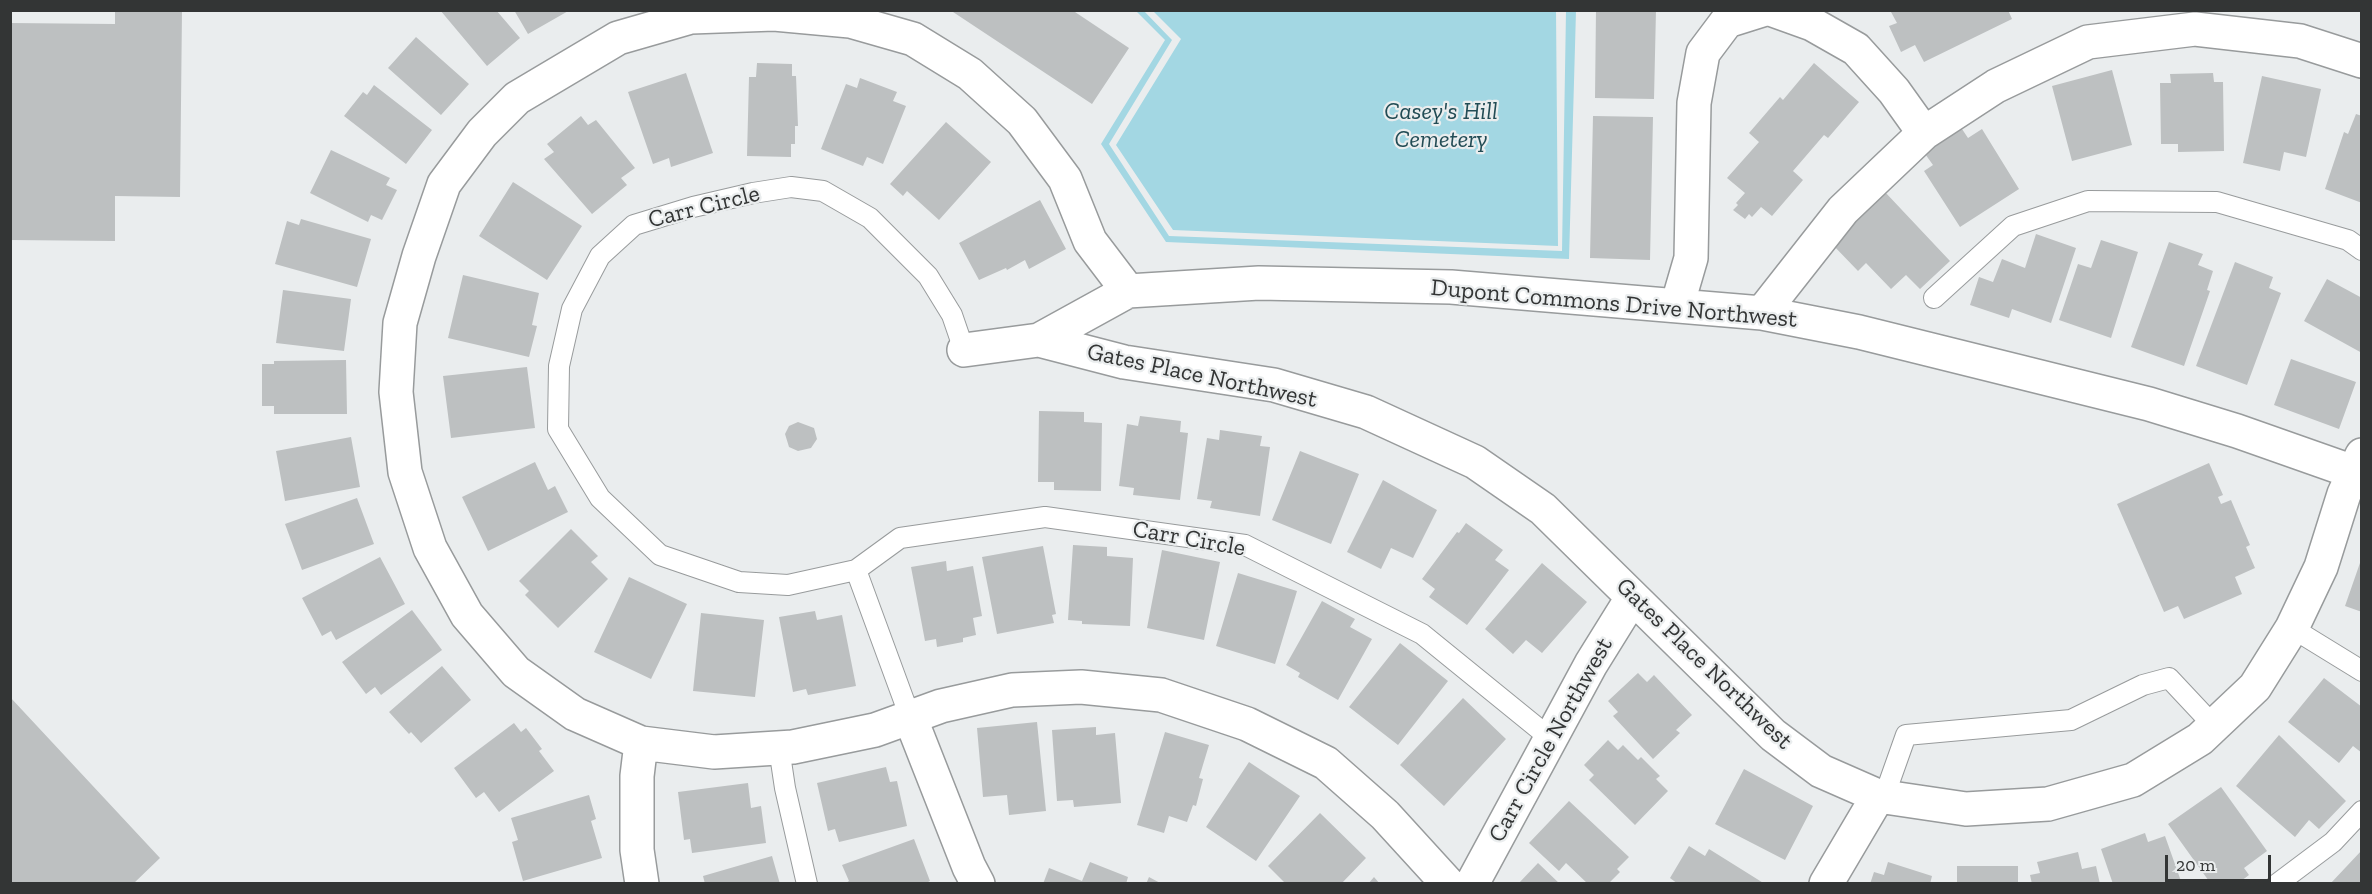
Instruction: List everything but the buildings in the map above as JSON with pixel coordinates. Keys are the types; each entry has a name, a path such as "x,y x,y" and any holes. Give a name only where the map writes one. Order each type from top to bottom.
{"street":[{"path":"1677,306 1691,258 1694,103 1703,53 1727,21 1762,10"},
{"path":"1773,10 1812,24 1856,49 1894,91 1924,133"},
{"path":"1128,291 1090,241 1065,178 1022,121 970,74 913,39 850,21 774,14 691,17 618,38 517,98 482,133 444,184 418,256 400,323 396,392 405,472 430,548 467,615 516,672 575,714 641,743 714,752 793,747 875,730 942,706 1012,690 1081,687 1161,695 1248,724 1326,763 1385,815 1448,884"},
{"path":"1762,313 1843,210 1924,133 1996,86 2088,42 2195,29 2300,41 2361,61"},
{"name":"Dupont Commons Drive Northwest","path":"1039,340 1128,291 1259,283 1451,287 1762,313 1860,332 2149,404 2359,467"},
{"name":"Gates Place Northwest","path":"964,350 1039,340 1124,362 1274,385 1366,412 1475,462 1543,509 1773,735 1821,771 1881,796 1966,809 2048,804 2133,780 2200,739 2255,687 2292,628 2321,567 2344,494 2359,467"},
{"name":"Carr Circle Northwest","path":"1472,884 1591,664 1632,598"},
{"path":"910,717 969,867 978,884"},
{"path":"641,743 637,776 637,850 642,884"},
{"path":"1826,884 1881,796"}],"lane":[{"name":"Carr Circle","path":"964,350 952,315 928,276 870,218 823,191 790,188 753,193 693,207 634,225 600,256 572,309 559,366 558,429 600,498 660,555 739,582 788,585 856,570 900,538 1045,517 1245,545 1422,634 1550,738"},
{"path":"1934,298 2013,226 2088,201 2217,202 2348,240 2361,250"},
{"path":"856,570 910,717"},
{"path":"2292,628 2361,671"},
{"path":"1881,796 1906,735 2071,720 2143,684 2169,678 2214,726"},
{"path":"779,747 785,788 807,884"},
{"path":"2277,884 2333,842 2361,811"}],"green space":[{"path":"1136,11 1144,11 1172,40 1109,144 1169,236 1562,251 1566,11 1576,11 1569,259 1166,242 1101,144 1165,40"},
{"name":"Casey's Hill Cemetery","path":"1153,11 1556,11 1558,246 1173,230 1116,145 1181,39"}]}
